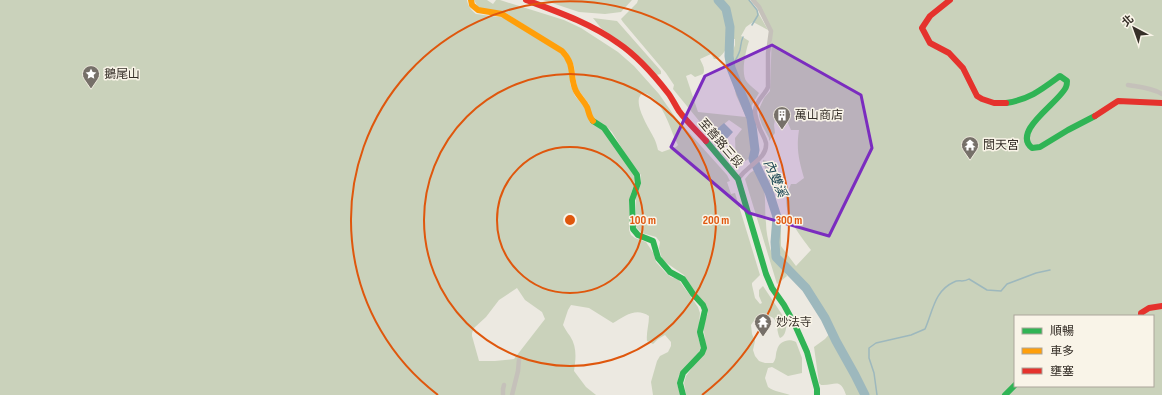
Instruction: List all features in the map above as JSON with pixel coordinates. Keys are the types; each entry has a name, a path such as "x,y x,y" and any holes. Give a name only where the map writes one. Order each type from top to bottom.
{"street":[{"path":"470,0 472,5 478,10 502,14 508,17 566,55 570,63 576,91 587,107 590,118 604,128 637,175 638,183 632,200 633,228 638,236 652,241 658,258 670,272 684,279 705,310 700,332 704,348 702,353 683,373 680,383 683,395"},
{"name":"至善路三段","path":"526,0 592,27 618,43 637,59 664,89 679,111 738,179 766,274 772,288 784,305 795,325 807,352 817,389 817,395"},
{"path":"738,179 762,156 766,146 765,140 760,131 755,111 768,86 768,54 771,31 759,7 753,0"},
{"path":"950,0 928,17 922,28 930,43 949,53 963,68 977,96 982,99 1006,104 1031,96 1060,76 1067,82 1068,84 1062,93 1029,129 1026,139 1032,148 1040,147 1118,101 1162,103"},
{"path":"1128,85 1162,94"},
{"path":"1141,315 1141,313 1146,309 1162,306"},
{"path":"512,395 519,360"},
{"path":"503,395 504,386"},
{"path":"1005,395 1014,386"}],"highlighted area":[{"path":"772,45 861,95 872,148 829,236 749,213 671,147 705,76"}],"green space":[{"path":"0,0 467,0 470,8 476,14 507,18 560,53 566,60 571,75 570,84 575,96 608,135 635,178 629,203 629,230 631,235 646,242 654,254 656,262 671,277 678,279 698,307 700,313 698,337 701,347 698,354 679,375 677,384 681,395 653,395 651,382 657,361 660,356 668,352 671,342 665,335 653,344 647,341 649,316 644,313 635,312 626,315 613,323 589,308 571,305 563,325 575,348 574,371 586,387 596,395 0,395","holes":["517,288 525,300 542,312 545,319 514,359 479,361 472,336 474,328 486,317 499,300"]},
{"path":"474,0 487,0 493,4 496,0 500,0 564,20 581,28 618,52 634,66 659,94 675,117 727,175 730,181 727,182 731,194 735,193 760,275 752,283 755,298 760,304 762,303 759,296 759,290 763,286 787,322 785,334 780,338 773,317 764,316 753,321 751,325 752,334 755,341 753,350 759,361 773,363 778,347 782,342 790,340 796,342 802,358 802,373 788,376 772,367 768,368 765,378 768,387 790,395 686,395 684,383 686,376 705,350 703,325 708,313 706,305 694,291 684,275 662,259 659,248 660,242 656,237 642,233 636,227 636,196 641,184 641,175 629,160 612,132 606,126 595,120 591,114 589,104 577,88 574,66 567,52 506,13 479,9","holes":["644,93 651,96 665,114 678,145 662,152 658,150 640,107 640,96"]},
{"path":"543,0 632,0 621,12 605,14 579,12"},
{"path":"638,0 749,0 756,9 768,30 753,22 746,27 741,36 749,41 744,62 745,78 748,83 759,93 752,105 750,114 752,153 751,156 744,162 736,164 735,138 742,129 729,120 719,128 711,124 710,126 721,140 718,144 673,89 674,85 666,73 623,22 621,19 637,3","holes":["732,39 735,39 735,45 729,62 736,95 746,117 698,112 686,76 691,74 695,77 703,74 704,68 700,59 711,54 714,59 717,59 723,54"]},
{"path":"755,0 1162,0 1162,395 846,395 844,389 839,384 821,385 819,383 814,347 825,339 832,331 831,325 809,287 777,250 772,235 774,207 773,196 763,160 767,161 781,225 781,246 796,266 811,250 802,239 791,220 788,213 786,199 786,195 791,184 796,184 804,178 798,154 799,130 791,130 783,112 777,108 774,125 775,133 769,141 759,116 759,109 764,98 770,91 772,31"},
{"path":"593,18 617,21 661,71 661,74 656,75 635,53 601,28"},
{"path":"756,169 760,174 764,187 766,229 770,248 773,256 787,276 777,284 745,179"}],"water":[{"path":"724,123 733,132 724,142 710,126 711,124 718,128"}],"waterway":[{"name":"內雙溪","path":"718,0 726,9 730,27 729,56 731,68 751,118 755,150 753,159 769,192 777,217 775,242 776,257 806,288 825,318 865,395"},
{"path":"749,0 757,10 758,15 752,25"},
{"path":"731,68 739,53 743,37"},
{"path":"877,395 874,373 869,358 869,348 876,343 911,335 925,329 938,296 947,286 956,281 965,281 969,279 987,290 1001,291 1007,284 1036,273 1050,270"}],"traffic: fast":[{"path":"1006,103 1029,96 1041,90 1060,76 1067,81 1062,93 1032,125 1028,133 1027,141 1032,148 1040,147 1095,116"},
{"path":"593,121 604,128 637,175 638,183 632,200 633,229 638,235 653,241 658,258 670,272 683,279 693,294 703,305 705,310 700,332 704,348 702,353 683,373 680,383 683,395"},
{"path":"706,141 738,179 766,274 772,288 784,305 795,325 807,352 817,389 817,395"},
{"path":"1005,395 1014,386"}],"traffic: slow":[{"path":"471,0 472,5 478,10 502,14 562,51 571,66 576,91 586,105 593,121"}],"traffic: jam":[{"path":"526,0 585,24 625,48 657,79 682,115 706,141"},
{"path":"950,0 930,16 922,28 930,43 949,53 963,68 977,96 994,103 1006,103"},
{"path":"1095,116 1118,101 1162,103"},
{"path":"1141,315 1141,313 1149,308 1162,306"}],"place":[{"name":"鵝尾山","path":"91,89"},
{"name":"萬山商店","path":"782,130"},
{"name":"閭天宮","path":"970,160"},
{"name":"妙法寺","path":"763,337"}]}
